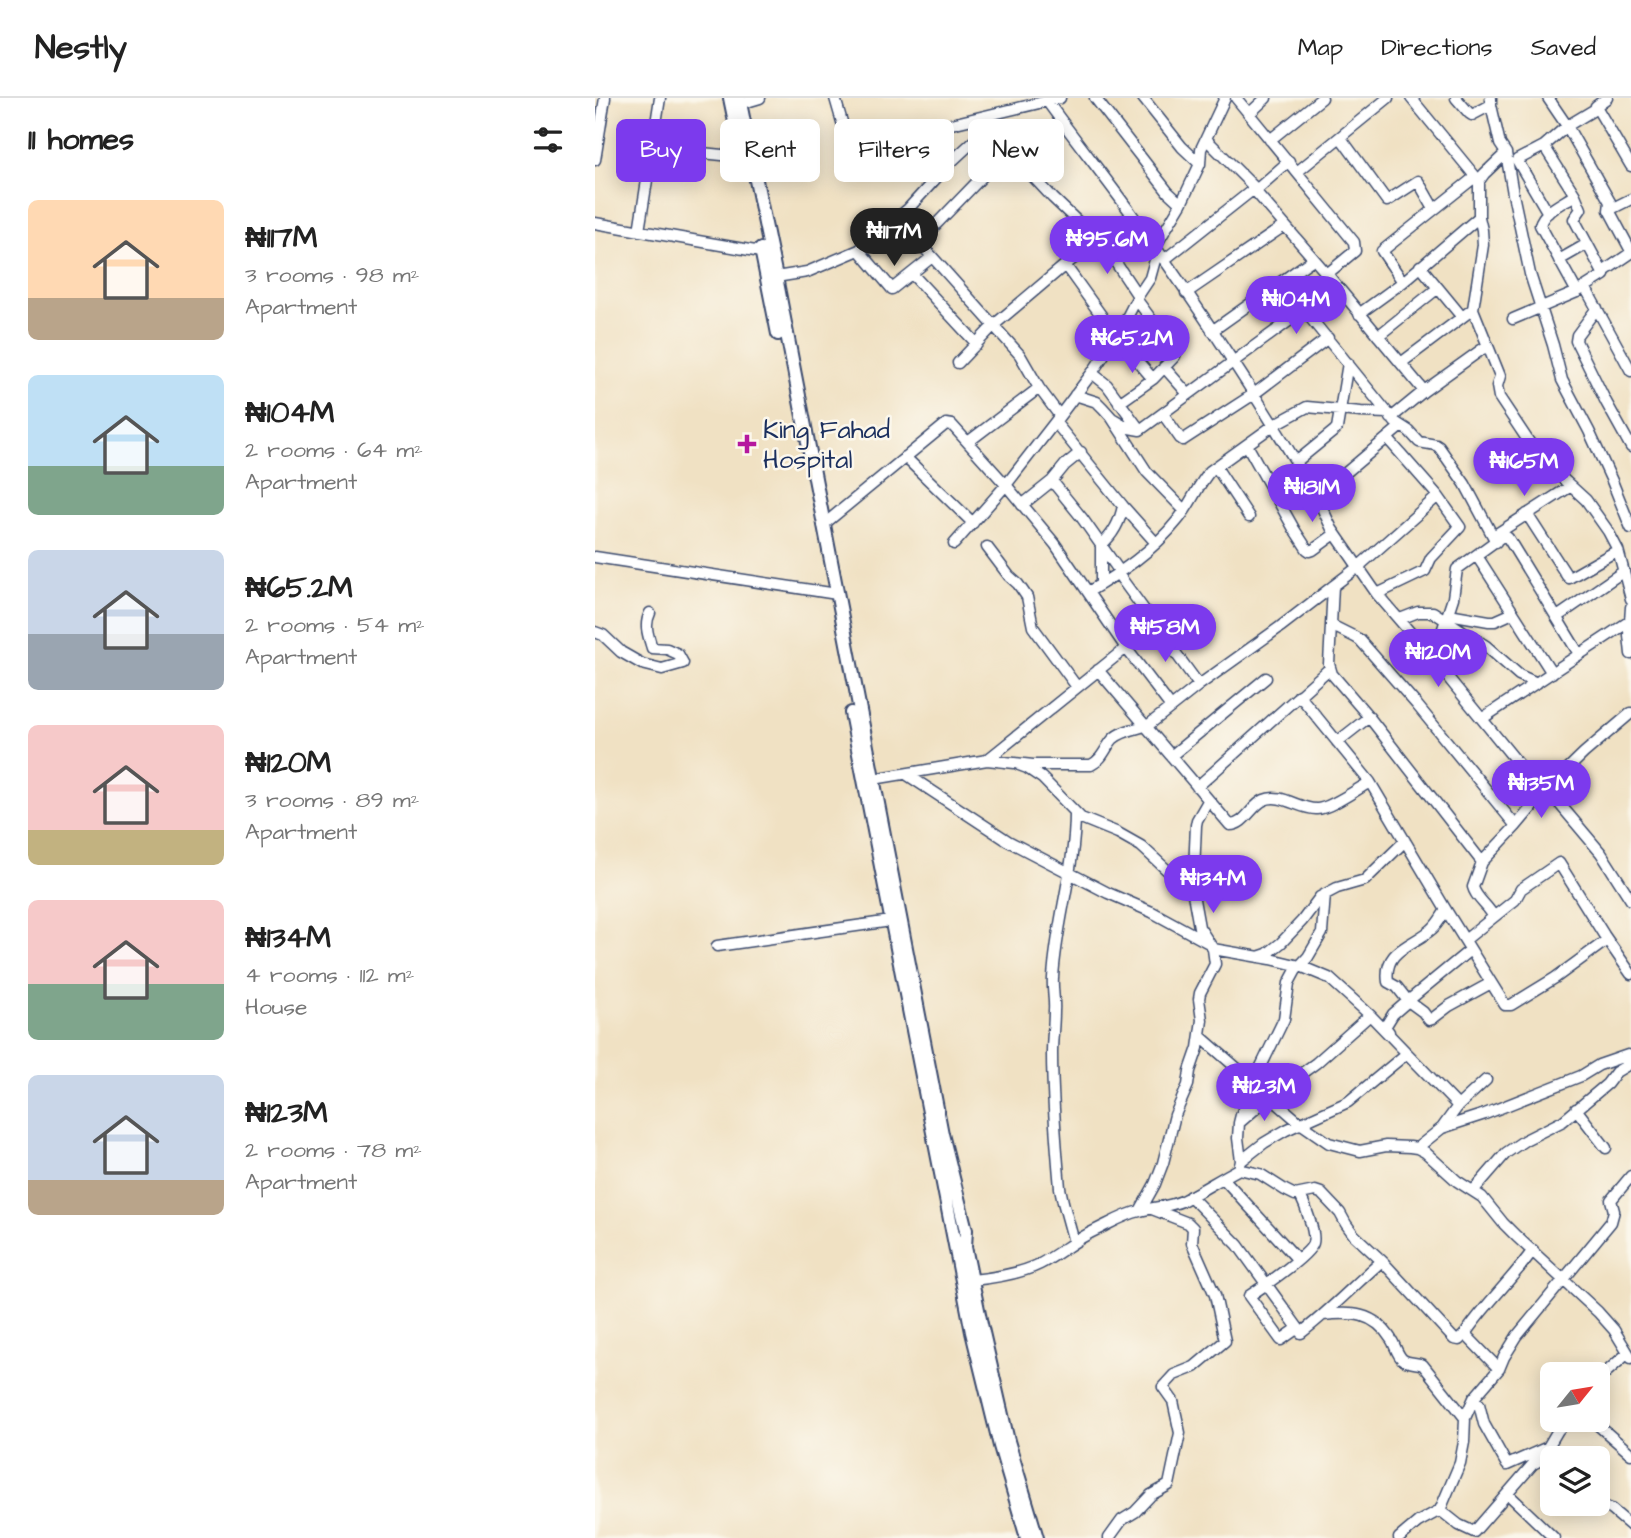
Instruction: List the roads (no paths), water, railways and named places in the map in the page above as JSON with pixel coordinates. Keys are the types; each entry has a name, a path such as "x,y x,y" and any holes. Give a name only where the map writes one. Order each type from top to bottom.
{"main road":[{"path":"737,100 739,119"},
{"path":"737,100 776,277 823,525 891,921 972,1332 1000,1447 1027,1538"},
{"path":"747,182 873,779 942,1134 966,1230 965,1247 981,1324 1008,1441 1037,1538"}],"street":[{"path":"595,160 604,98"},
{"path":"657,119 660,98"},
{"path":"737,100 759,98"},
{"path":"835,98 851,153 943,126 968,123"},
{"path":"1000,98 1004,111"},
{"path":"991,119 1004,111 1061,98"},
{"path":"1095,98 1168,192 1181,204"},
{"path":"1143,98 1182,147 1200,164"},
{"path":"954,544 1006,485 1117,336 1150,278 1155,247 1181,204 1200,164 1201,149 1225,98"},
{"path":"1112,418 1129,428 1140,430 1304,310 1329,277 1355,251 1354,242 1236,98"},
{"path":"1249,114 1266,98"},
{"path":"1271,139 1322,98"},
{"path":"1411,98 1477,179 1483,245 1473,309 1500,376 1498,391 1539,457 1591,505 1618,550 1631,598"},
{"path":"1457,98 1472,115 1491,102 1500,144 1506,153 1530,274 1562,380 1589,431 1631,528"},
{"path":"1513,319 1581,290 1631,252 1609,210 1610,202 1548,98"},
{"path":"1548,213 1517,160 1544,146 1595,104 1607,98"},
{"path":"1297,172 1341,138 1382,100"},
{"path":"1043,101 1132,215 1187,293 1274,425 1317,497 1335,534 1377,594 1601,853 1631,900"},
{"path":"1595,104 1631,166"},
{"path":"1341,138 1387,201 1418,181 1434,209"},
{"path":"1207,140 1255,190 1424,391"},
{"path":"776,277 807,272 859,250 923,194 968,143"},
{"path":"1544,146 1575,195 1581,209 1574,219 1603,272"},
{"path":"1403,282 1382,251 1434,209 1484,174 1506,153"},
{"path":"1164,260 1289,161"},
{"path":"639,231 647,182"},
{"path":"919,242 977,182"},
{"path":"1038,182 1099,240 1176,353 1153,379 1119,403"},
{"path":"1575,195 1542,218 1540,225 1559,260 1597,308 1631,371"},
{"path":"1609,210 1631,199"},
{"path":"958,363 995,326 1065,265 1132,215"},
{"path":"1359,314 1403,282 1479,217"},
{"path":"895,221 919,242 1020,355 1057,419 1123,506 1156,543"},
{"path":"595,223 761,252"},
{"path":"1187,293 1284,226"},
{"path":"1559,260 1587,244"},
{"path":"859,250 892,289 932,257"},
{"path":"1212,331 1313,259"},
{"path":"1065,265 1117,336 1153,379"},
{"path":"1420,266 1462,317"},
{"path":"912,274 977,344"},
{"path":"1378,336 1438,289"},
{"path":"1597,308 1577,335 1576,341 1627,432 1631,447"},
{"path":"1401,363 1473,309"},
{"path":"1304,310 1400,427 1409,431 1419,442 1439,447 1465,484 1495,539"},
{"path":"1163,414 1183,440 1254,394 1328,338"},
{"path":"1087,592 1119,573 1156,543 1178,520 1204,479 1216,467 1274,425 1307,407 1389,415 1488,345"},
{"path":"1296,462 1334,431 1339,422 1348,363"},
{"path":"1164,367 1188,394"},
{"path":"1092,373 1111,390 1140,430"},
{"path":"968,442 1039,388"},
{"path":"1097,402 1111,390"},
{"path":"1075,395 1097,402 1112,418 1147,472 1184,510"},
{"path":"823,525 946,424 952,425 1055,544 1126,648 1171,707"},
{"path":"1317,497 1400,427"},
{"path":"1377,594 1425,571 1431,558 1460,527 1438,496 1387,438"},
{"path":"1247,445 1307,549 1313,550 1335,534"},
{"path":"1022,505 1052,481 1081,452"},
{"path":"905,457 972,523"},
{"path":"1216,467 1249,517"},
{"path":"1052,481 1082,518 1199,685"},
{"path":"1433,659 1453,598 1457,569 1527,514 1571,486"},
{"path":"873,779 987,760 1033,765 1091,765 1099,760 1115,737 1146,727 1333,586 1438,496"},
{"path":"1101,584 1101,545 1115,529 1123,506"},
{"path":"1527,514 1569,578 1618,550"},
{"path":"1495,539 1506,536 1579,654"},
{"path":"987,547 1027,597 1033,627 1077,687"},
{"path":"1476,555 1552,673"},
{"path":"595,557 833,593"},
{"path":"1557,617 1624,571"},
{"path":"1333,586 1329,669 1482,862"},
{"path":"1631,607 1631,654"},
{"path":"1400,620 1412,613 1425,611 1447,617 1489,621 1513,613"},
{"path":"595,632 642,664 662,669 683,663 678,654 667,649 652,648 647,632 650,613"},
{"path":"1447,617 1486,646 1518,675 1537,683"},
{"path":"1483,718 1630,621"},
{"path":"1331,625 1360,640 1516,826"},
{"path":"987,760 1157,626"},
{"path":"1197,787 1329,669"},
{"path":"1098,670 1208,801 1233,826 1265,800 1280,799 1319,810 1370,782"},
{"path":"1171,756 1266,678"},
{"path":"1299,695 1370,782 1505,1005 1511,1005 1555,978 1607,940"},
{"path":"1493,916 1473,887 1482,862 1545,791 1631,713"},
{"path":"1337,742 1369,717"},
{"path":"1011,762 1042,778 1081,818 1141,846 1193,894"},
{"path":"906,774 1008,841 1069,874 1152,912 1211,946 1300,966 1329,978 1399,1045"},
{"path":"1140,1211 1163,1163 1175,1115 1188,1085 1200,1036 1202,1014 1199,999 1215,964 1211,946 1199,927 1193,894 1196,825 1208,801"},
{"path":"1074,1242 1061,1188 1052,1049 1057,932 1074,841 1075,813"},
{"path":"1257,957 1267,954 1281,943 1318,899 1337,888 1365,880 1405,841"},
{"path":"1458,1106 1406,1054 1385,1027 1393,1014 1468,945 1493,916 1515,900 1521,889 1559,863 1631,974"},
{"path":"1240,1165 1239,1123 1253,1083 1285,1019 1289,983 1322,933 1325,894"},
{"path":"1446,910 1434,927 1390,960 1388,982 1397,987 1429,1020 1491,983"},
{"path":"717,946 891,921"},
{"path":"1239,1123 1316,1063 1370,1015"},
{"path":"1200,1036 1300,1123 1329,1143 1360,1151 1386,1146 1417,1148 1487,1202 1503,1223 1598,1312 1613,1330 1629,1356 1610,1370"},
{"path":"972,1280 988,1279 1041,1264 1074,1242 1140,1211 1181,1201 1223,1178 1264,1143 1300,1123 1348,1102 1406,1054"},
{"path":"1442,1128 1581,1076 1608,1061 1631,1056"},
{"path":"1473,1191 1506,1153 1563,1121 1607,1084 1616,1072 1631,1063"},
{"path":"1417,1148 1442,1128 1458,1106 1486,1080"},
{"path":"1576,1109 1607,1148"},
{"path":"1240,1165 1261,1174 1285,1190 1300,1195 1315,1191 1321,1193 1340,1213 1354,1234 1454,1339 1459,1340 1465,1334 1533,1250"},
{"path":"1399,1538 1418,1522 1440,1510 1460,1463 1465,1418 1474,1398 1499,1369 1517,1336 1611,1222 1614,1211 1611,1200 1631,1176"},
{"path":"1223,1178 1298,1259"},
{"path":"1298,1328 1281,1339 1249,1296 1311,1248 1314,1238 1300,1195"},
{"path":"1190,1196 1238,1245 1301,1333 1382,1261"},
{"path":"1109,1538 1122,1520 1135,1512 1151,1495 1169,1485 1180,1433 1173,1401 1163,1387 1174,1375 1194,1367 1225,1341 1215,1296 1192,1243 1193,1228 1188,1223 1152,1209"},
{"path":"1322,1315 1350,1313 1375,1322 1388,1335 1401,1358 1425,1367 1465,1418"},
{"path":"1465,1334 1499,1369"},
{"path":"1474,1398 1479,1404 1484,1424 1507,1465 1540,1456"},
{"path":"1606,1432 1631,1454"},
{"path":"1440,1510 1475,1535 1532,1464 1540,1459"},
{"path":"1508,1494 1554,1538"},
{"path":"1610,1509 1631,1526"}],"place":[{"name":"King Fahad Hospital","path":"747,444"}]}
